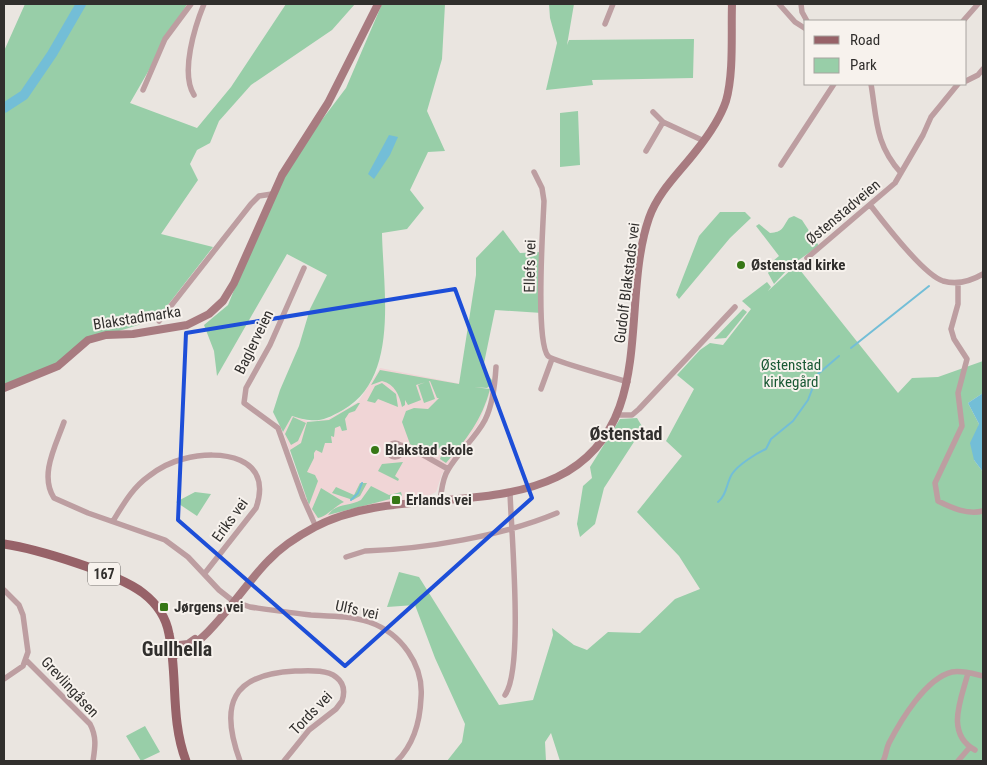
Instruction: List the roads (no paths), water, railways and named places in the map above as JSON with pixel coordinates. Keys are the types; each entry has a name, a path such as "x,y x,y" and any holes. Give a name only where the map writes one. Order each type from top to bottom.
{"main road":[{"name":"167","path":"4,544 51,556 132,586 148,597 159,610 168,627 172,656 176,726 186,761"}],"street":[{"path":"144,90 165,39 191,4"},
{"path":"194,94 188,85 188,71 197,21 204,4"},
{"name":"Blakstadmarka","path":"4,388 58,366 82,344 98,336 168,329 195,322 209,314 223,301 234,283 272,194 289,162 328,103 378,4"},
{"path":"605,24 613,4"},
{"name":"Gudolf Blakstads vei","path":"172,656 188,650 268,561 286,545 316,527 352,514 440,500 510,492 537,486 574,467 602,439 617,415 628,382 641,252 646,225 661,193 704,141 720,114 727,94 732,4"},
{"path":"779,4 804,28"},
{"path":"802,4 802,12 806,20"},
{"path":"964,20 978,4"},
{"path":"967,80 978,75 983,69"},
{"path":"781,165 833,85"},
{"path":"871,85 879,139 884,150 901,173"},
{"name":"Østenstadveien","path":"807,258 896,184 924,135 931,117 957,85"},
{"path":"652,112 663,122 704,141"},
{"path":"646,150 663,122"},
{"name":"Ellefs vei","path":"534,172 544,201 542,336 544,347 552,359"},
{"name":"Blakstadmarka","path":"159,321 251,204 259,196 272,194"},
{"path":"871,206 926,269 940,280 958,282 974,279 983,274"},
{"name":"Baglerveien","path":"304,268 270,345 246,388 244,403 278,428 303,498 316,527"},
{"path":"958,282 958,304 950,329 967,359 958,394 962,426 935,483 935,491 938,502 969,512 983,511"},
{"path":"617,415 632,415 639,409 735,306"},
{"path":"540,389 552,359 628,382"},
{"path":"440,500 443,482 448,469 486,419 494,388 496,367"},
{"path":"64,422 47,474 50,493 54,498 66,505 165,540 179,548 205,572 219,590 233,601"},
{"path":"400,445 448,469"},
{"name":"Eriks vei","path":"113,521 135,488 153,473 181,459 221,455 244,462 256,472 258,477 261,489 258,502 233,540 205,572"},
{"path":"506,695 510,689 514,653 510,492"},
{"path":"346,557 365,551 437,543 511,530 557,513"},
{"path":"4,590 19,605 24,614 28,643 27,661 4,679"},
{"name":"Ulfs vei","path":"233,601 250,608 368,622 387,631 398,640 414,660 420,672 422,696 416,731 397,761"},
{"name":"Gudolf Blakstads vei","path":"171,646 188,644 203,634"},
{"name":"Grevlingåsen","path":"27,661 90,724 96,741 93,761"},
{"name":"Tords vei","path":"240,761 232,719 236,696 244,685 266,674 323,672 335,675 342,685 342,701 336,709 309,730 284,761"},
{"path":"884,761 888,745 925,688 943,675 959,672 983,676"},
{"path":"958,761 972,749 958,731 956,724 968,673"}],"water":[{"path":"389,135 398,137 390,155 374,179 368,174"},
{"path":"983,393 983,472 974,460 970,443 979,424 968,403"}],"waterway":[{"path":"4,108 24,95 52,54 81,4"},
{"path":"851,348 929,286"},
{"path":"718,502 723,496 732,474 747,460 766,449 771,439 793,421 808,400 818,374 839,356"},
{"path":"351,500 358,493 362,483"}],"place":[{"name":"Østenstad kirke","path":"741,265"},
{"name":"Blakstad skole","path":"375,450"},
{"name":"Erlands vei","path":"396,500"},
{"name":"Jørgens vei","path":"164,607"}],"district":[{"name":"Østenstad","path":"626,433"},
{"name":"Gullhella","path":"177,649"}],"park label":[{"name":"Østenstad kirkegård","path":"791,374"}]}
